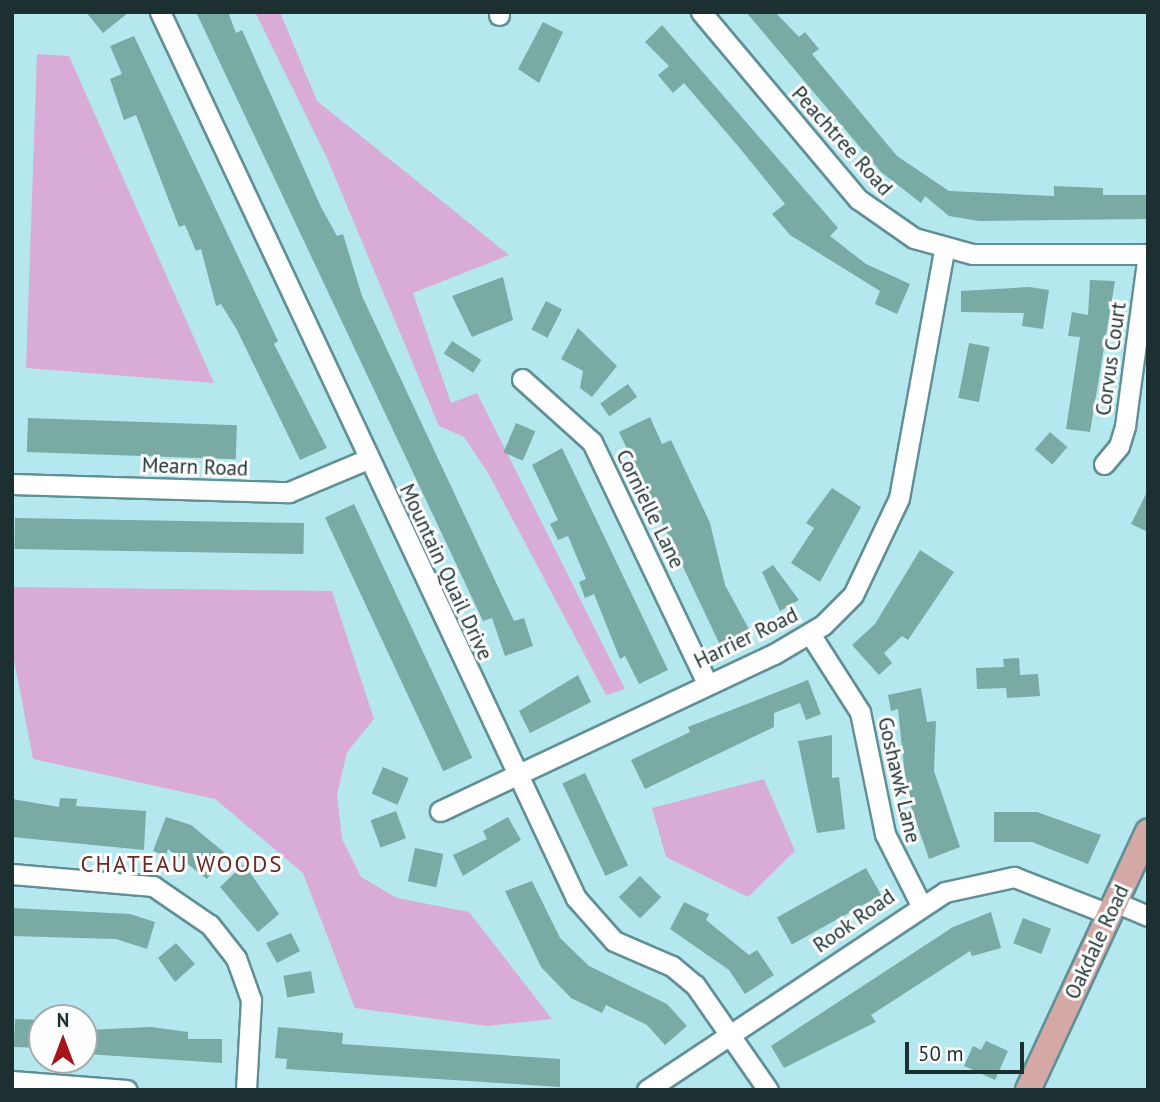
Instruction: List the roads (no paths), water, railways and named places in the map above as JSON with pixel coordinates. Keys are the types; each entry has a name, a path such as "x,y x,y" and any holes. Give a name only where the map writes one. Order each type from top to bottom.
{"main road":[{"name":"Oakdale Road","path":"1028,1090 1112,909 1145,845"}],"street":[{"name":"Mountain Quail Drive","path":"160,12 516,775 595,925 695,985 768,1090"},
{"name":"Peachtree Road","path":"701,12 858,199 914,239 944,251 1148,254"},
{"name":"Harrier Road","path":"440,811 810,634 853,595 889,529 944,251"},
{"name":"Corvus Court","path":"1104,464 1125,426 1148,254"},
{"name":"Cornielle Lane","path":"523,379 592,442 707,682"},
{"name":"Mearn Road","path":"12,484 289,492 368,459"},
{"name":"Goshawk Lane","path":"810,634 860,712 885,834 920,904"},
{"path":"12,874 153,886 210,925 236,958 251,1000 246,1090"},
{"name":"Rook Road","path":"647,1090 920,904 978,880 1014,877 1112,909 1148,916"},
{"path":"12,1081 127,1090"}],"district":[{"name":"CHATEAU WOODS","path":"182,864"}]}
